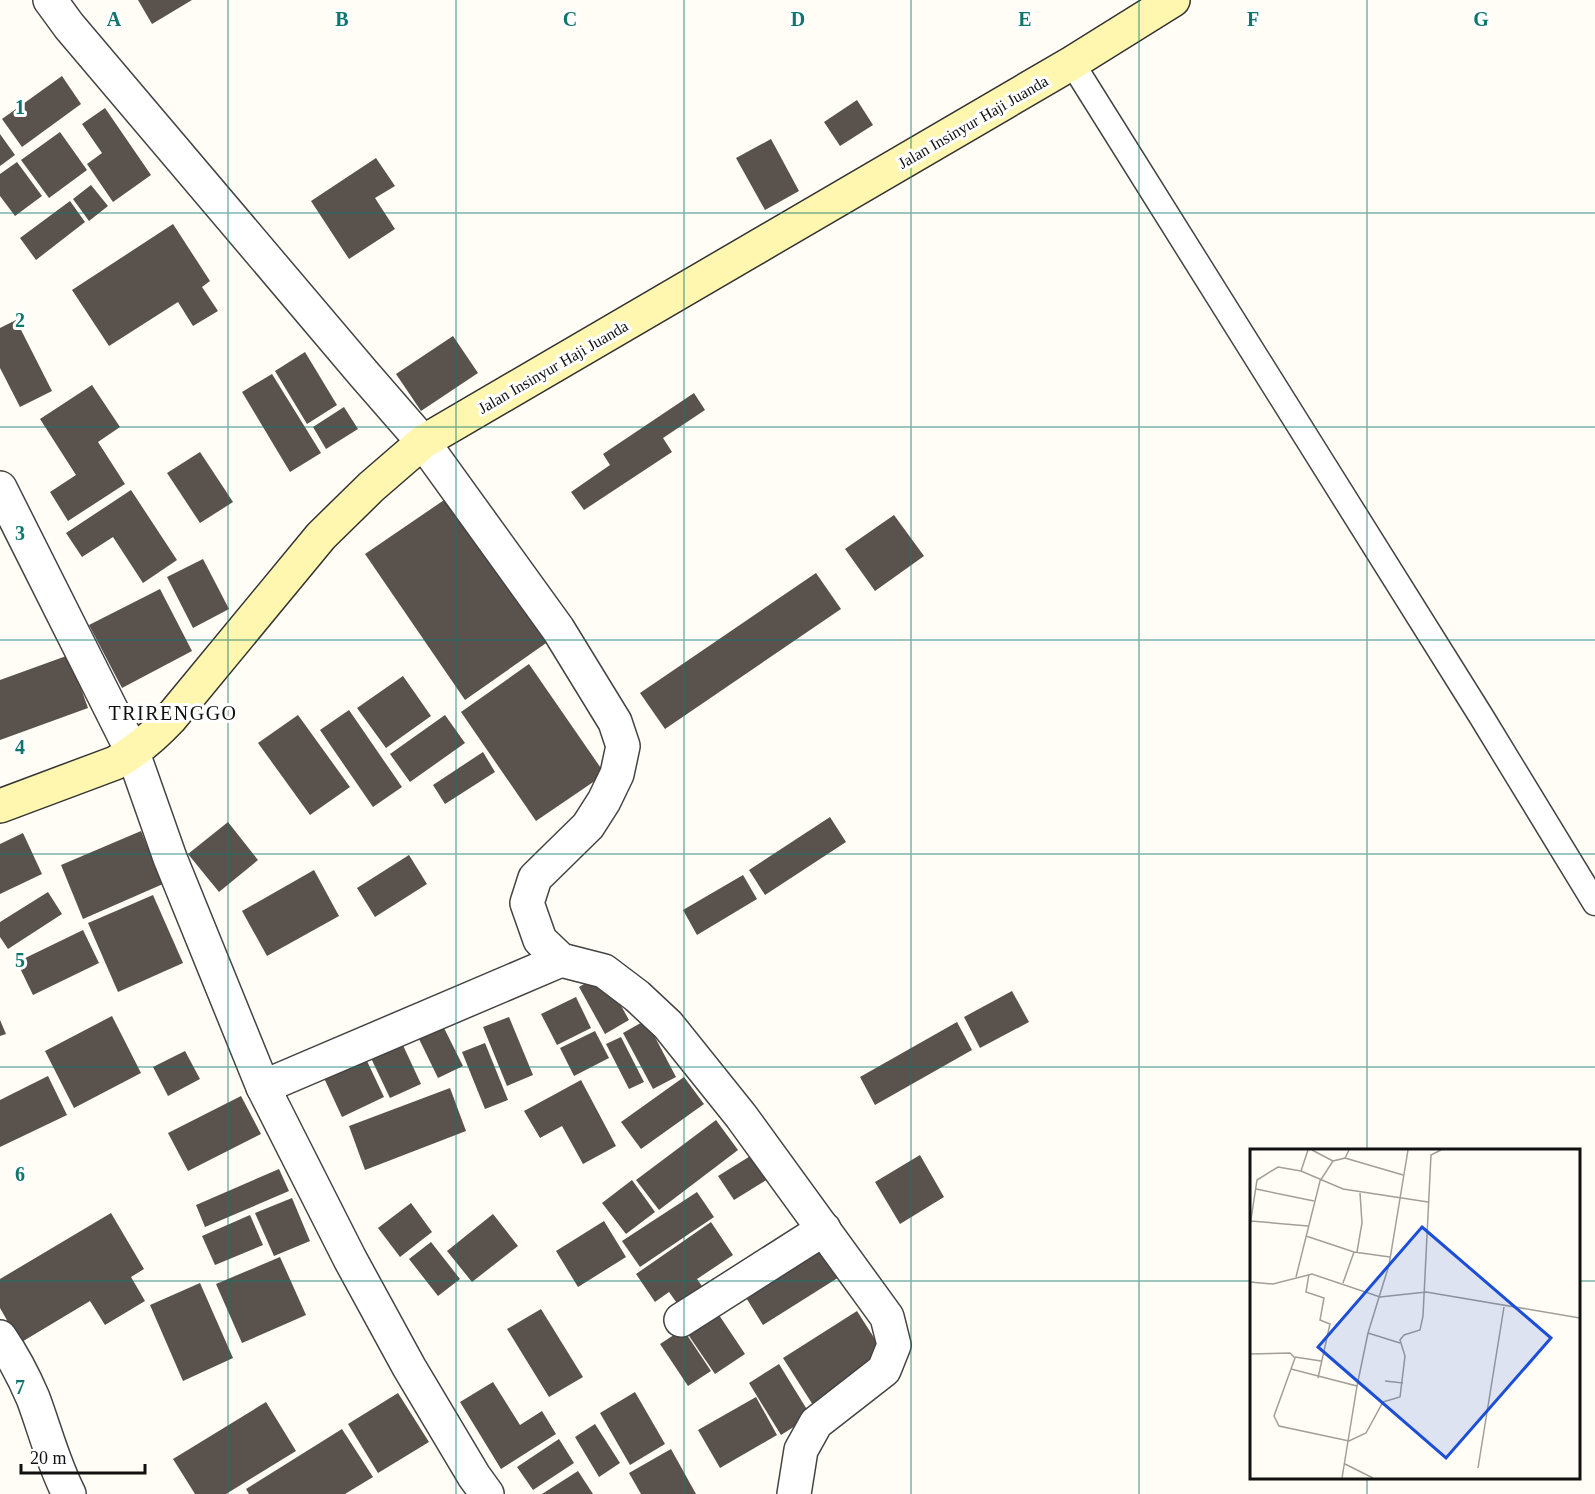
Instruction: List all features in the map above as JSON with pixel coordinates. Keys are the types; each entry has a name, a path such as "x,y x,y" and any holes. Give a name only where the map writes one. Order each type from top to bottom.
{"main road":[{"name":"Jalan Insinyur Haji Juanda","path":"0,806 94,772 133,753 150,739 170,719 321,536 371,487 423,442 1072,63 1173,0"}],"street":[{"path":"50,0 423,442 558,629 615,722 623,746 617,774 604,801 588,826 535,878 527,903 540,940 561,960 603,971 637,996 668,1025 741,1116 887,1317 894,1345 884,1370 816,1423 801,1450 794,1494"},
{"path":"0,488 133,753 170,858 263,1087 361,1279 409,1367 487,1494"},
{"path":"263,1087 561,960"},
{"path":"681,1320 824,1229"},
{"path":"0,1337 15,1359 33,1398 58,1474 69,1494"}],"lane":[{"path":"1072,63 1481,716 1595,903"}],"building":[{"path":"138,0 192,0 152,24"},
{"path":"62,76 81,104 22,147 2,119"},
{"path":"857,100 873,125 840,146 824,122"},
{"path":"105,108 151,175 113,202 87,164 102,153 82,124"},
{"path":"60,132 87,170 49,198 21,160"},
{"path":"0,134 15,155 0,166"},
{"path":"771,139 799,191 765,210 736,158"},
{"path":"376,158 395,186 375,198 395,229 349,259 311,201"},
{"path":"17,162 42,196 15,216 0,196 0,174"},
{"path":"91,185 108,206 89,221 73,199"},
{"path":"70,201 85,222 36,260 20,238"},
{"path":"173,224 210,281 202,287 218,311 193,326 178,302 109,346 72,290"},
{"path":"16,320 52,391 20,407 0,368 0,328"},
{"path":"453,336 478,373 421,411 396,374"},
{"path":"305,352 337,405 307,424 275,371"},
{"path":"272,374 321,453 290,472 242,392"},
{"path":"92,385 120,427 98,442 125,484 68,521 50,492 76,475 40,419"},
{"path":"694,393 705,410 663,438 672,452 584,510 571,492 610,465 603,454"},
{"path":"344,407 358,429 326,449 313,427"},
{"path":"200,452 233,502 200,523 167,473"},
{"path":"131,490 177,560 143,583 113,537 82,557 66,533"},
{"path":"450,496 549,641 465,700 365,554"},
{"path":"894,515 924,556 875,591 845,549"},
{"path":"203,559 229,609 193,628 167,577"},
{"path":"816,573 841,609 665,729 640,693"},
{"path":"160,589 192,651 122,688 89,625"},
{"path":"69,655 88,708 0,740 0,680"},
{"path":"529,664 605,774 536,821 461,712"},
{"path":"403,676 431,716 386,748 357,708"},
{"path":"349,710 402,787 373,807 320,730"},
{"path":"298,715 350,787 310,815 258,743"},
{"path":"445,715 465,743 410,782 390,754"},
{"path":"483,752 495,772 445,804 433,785"},
{"path":"830,817 846,842 765,895 749,870"},
{"path":"228,822 258,860 219,892 188,854"},
{"path":"141,831 163,884 83,919 61,865"},
{"path":"23,833 42,874 0,894 0,844"},
{"path":"409,855 427,884 375,917 357,888"},
{"path":"314,870 339,916 267,956 242,911"},
{"path":"743,875 757,899 697,935 683,910"},
{"path":"48,892 62,914 8,949 0,937 0,922"},
{"path":"153,895 183,963 118,992 88,923"},
{"path":"83,930 99,963 33,995 17,962"},
{"path":"603,973 629,1020 605,1034 579,987"},
{"path":"1012,991 1029,1022 980,1048 964,1017"},
{"path":"576,997 591,1028 557,1045 541,1014"},
{"path":"112,1016 141,1073 74,1108 45,1051"},
{"path":"509,1017 533,1075 507,1086 483,1027"},
{"path":"0,1020 6,1034 0,1036"},
{"path":"646,1020 676,1077 653,1089 623,1033"},
{"path":"957,1022 972,1050 875,1105 860,1077"},
{"path":"444,1028 463,1066 438,1078 419,1039"},
{"path":"595,1031 609,1058 574,1076 560,1048"},
{"path":"621,1037 644,1082 629,1089 606,1044"},
{"path":"401,1041 421,1084 390,1098 370,1056"},
{"path":"485,1043 508,1100 485,1109 462,1052"},
{"path":"185,1051 200,1079 168,1096 153,1067"},
{"path":"366,1059 384,1097 342,1117 324,1078"},
{"path":"48,1076 67,1115 0,1147 0,1100"},
{"path":"684,1077 704,1104 641,1149 621,1122"},
{"path":"581,1080 616,1146 583,1164 562,1126 540,1138 524,1111"},
{"path":"450,1088 466,1131 365,1170 349,1126"},
{"path":"241,1096 261,1134 188,1171 168,1133"},
{"path":"716,1120 738,1150 659,1210 636,1180"},
{"path":"752,1155 768,1179 734,1200 718,1176"},
{"path":"920,1155 944,1197 900,1224 875,1182"},
{"path":"279,1169 289,1191 205,1227 196,1205"},
{"path":"632,1180 655,1212 626,1234 602,1203"},
{"path":"697,1192 714,1217 640,1267 622,1241"},
{"path":"292,1198 310,1241 274,1256 255,1213"},
{"path":"411,1203 432,1232 400,1257 378,1228"},
{"path":"111,1213 144,1269 131,1277 145,1301 105,1325 90,1301 20,1343 0,1308 0,1279"},
{"path":"493,1214 518,1246 472,1282 447,1251"},
{"path":"250,1215 263,1245 215,1265 202,1236"},
{"path":"604,1221 626,1257 578,1287 556,1251"},
{"path":"711,1222 733,1255 697,1279 709,1296 684,1313 669,1292 655,1302 636,1274"},
{"path":"431,1242 460,1279 438,1296 409,1259"},
{"path":"825,1245 844,1274 763,1325 745,1296"},
{"path":"280,1257 306,1315 242,1343 216,1284"},
{"path":"200,1283 233,1358 183,1381 150,1305"},
{"path":"541,1309 583,1377 549,1397 507,1329"},
{"path":"857,1311 887,1358 813,1405 783,1358"},
{"path":"717,1312 745,1354 715,1374 687,1333"},
{"path":"683,1329 711,1371 688,1386 660,1344"},
{"path":"779,1364 811,1416 781,1435 749,1383"},
{"path":"493,1382 520,1425 542,1411 556,1434 501,1469 460,1402"},
{"path":"635,1392 665,1444 630,1465 600,1413"},
{"path":"398,1393 429,1442 378,1473 348,1424"},
{"path":"756,1397 777,1435 720,1468 698,1430"},
{"path":"266,1402 296,1451 226,1494 195,1494 173,1459"},
{"path":"595,1424 620,1463 599,1477 575,1437"},
{"path":"342,1429 373,1477 345,1494 249,1494 246,1489"},
{"path":"559,1439 574,1463 533,1490 517,1467"},
{"path":"671,1449 696,1494 641,1494 629,1473"},
{"path":"578,1471 593,1494 542,1494"}],"district":[{"name":"TRIRENGGO","path":"173,713"}]}
